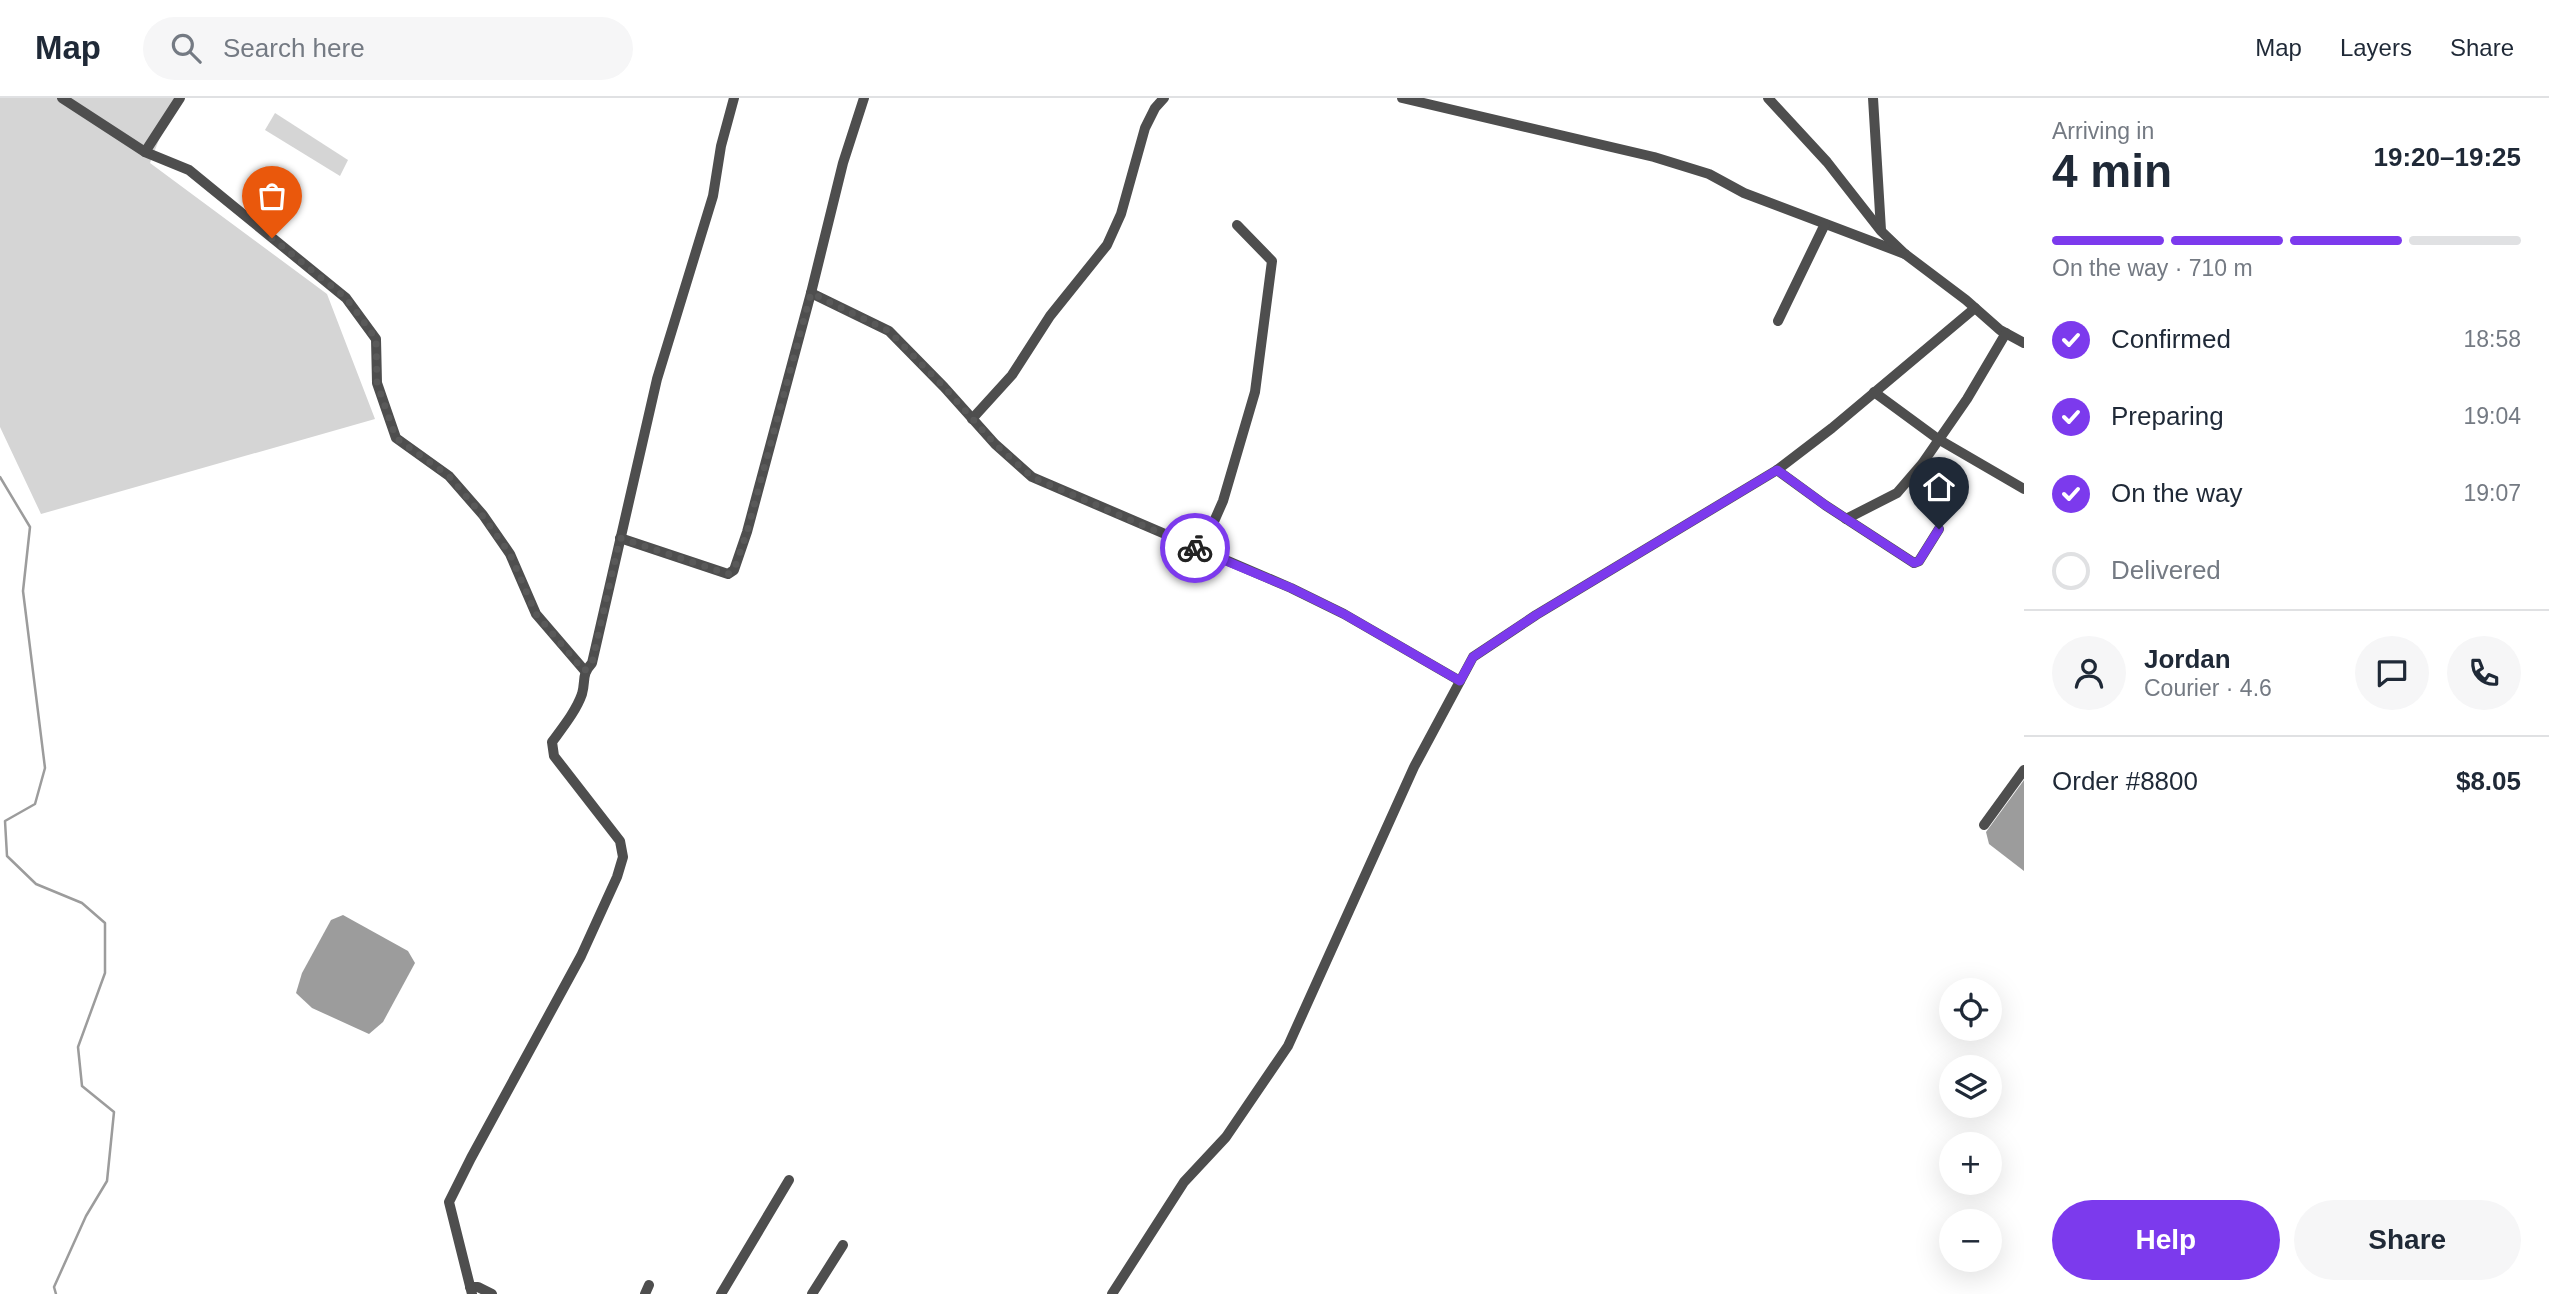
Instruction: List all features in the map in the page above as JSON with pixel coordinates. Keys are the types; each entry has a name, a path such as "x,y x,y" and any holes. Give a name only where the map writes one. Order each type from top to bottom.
{"street":[{"path":"62,98 145,152 189,170 346,298 376,339 377,383 396,438 449,476 482,515 510,554 536,614 584,671"},
{"path":"145,152 180,98"},
{"path":"492,1294 478,1287 471,1290 449,1202 581,956 617,877 623,857 620,841 554,756 552,741 568,721 582,693 584,671 592,663 657,379 713,196 720,146 734,98"},
{"path":"620,538 728,574 734,570 747,532 843,163 863,98"},
{"path":"972,419 1012,375 1050,316 1107,245 1121,214 1145,128 1155,108 1164,98"},
{"path":"1402,98 1654,157 1709,174 1744,193 1905,254"},
{"path":"1768,98 1827,162 1881,231 1905,254 2006,333 2024,343"},
{"path":"1873,98 1881,231"},
{"path":"1778,321 1825,224"},
{"path":"1201,551 1223,502 1255,392 1272,261 1237,225"},
{"path":"811,293 889,331 995,444 1032,477 1291,588 1344,614 1460,681"},
{"path":"1112,1294 1184,1182 1226,1137 1288,1046 1414,767 1473,657 1536,615 1777,470 1975,308"},
{"path":"1846,519 1897,493 1922,464 1968,398 2006,333"},
{"path":"1874,392 1938,439 2024,489"},
{"path":"1777,470 1914,563 1919,561 1939,529"},
{"path":"1984,825 2024,770"},
{"path":"722,1294 789,1180"},
{"path":"813,1294 843,1245"}],"shaded area":[{"path":"0,98 175,98 150,163 327,294 375,419 41,514 0,427"},
{"path":"275,113 348,160 340,176 265,130"},
{"path":"2024,780 2024,871 1989,844 1986,832"},
{"path":"343,915 408,951 415,963 383,1022 369,1034 312,1008 296,993 302,973 331,920"}],"waterway":[{"path":"0,477 30,527 23,591 45,768 35,804 5,821 7,856 36,884 82,903 105,923 105,973 78,1047 82,1086 114,1112 107,1181 86,1216 54,1287 56,1294"}],"way so far":[{"path":"272,238 346,298 361,318 376,339 377,383 396,438 449,476 482,515 510,554 536,614 584,671 592,663 620,538 728,574 734,570 747,532 811,293 889,331 995,444 1032,477 1195,548"}],"route":[{"path":"1195,548 1291,588 1344,614 1460,681 1473,657 1491,643 1777,470 1914,563 1919,561 1939,529"}]}
